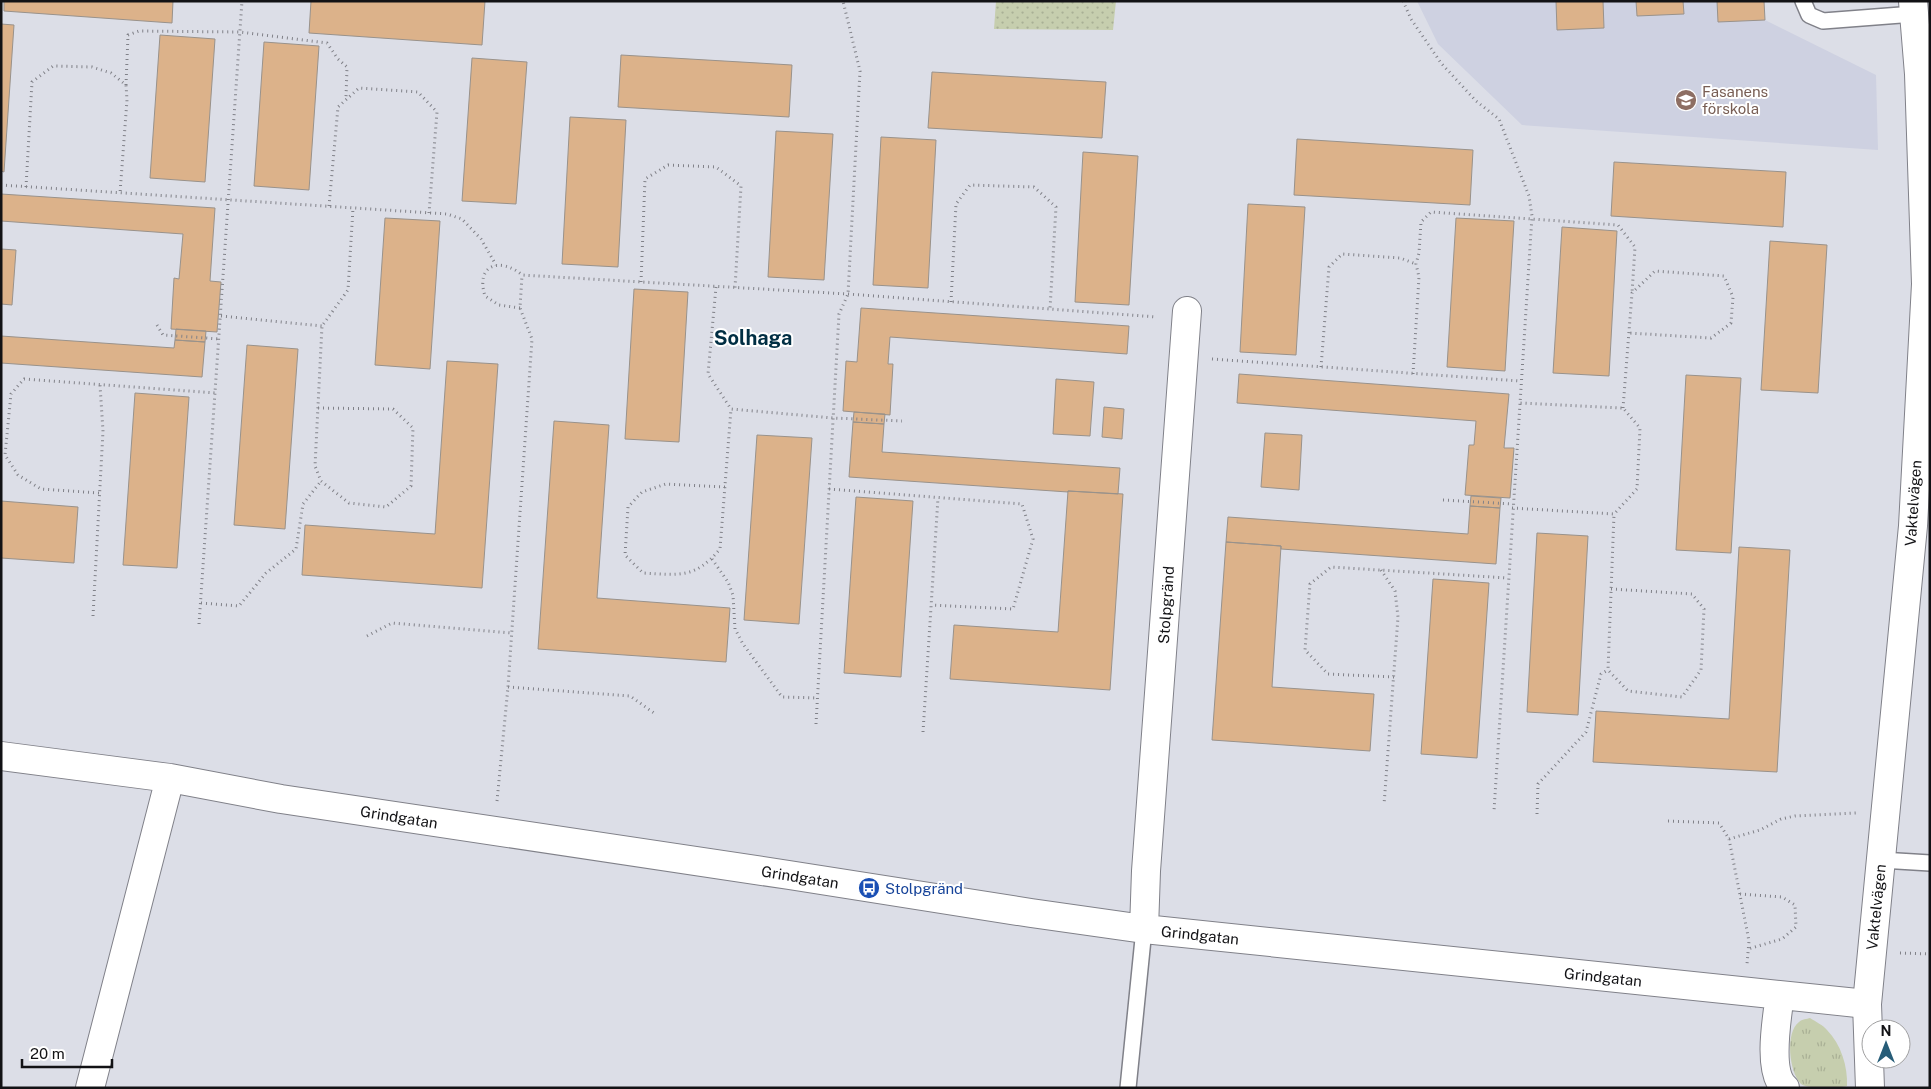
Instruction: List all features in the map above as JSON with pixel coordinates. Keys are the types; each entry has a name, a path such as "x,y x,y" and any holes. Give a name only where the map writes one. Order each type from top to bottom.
{"street":[{"name":"Vaktelvägen","path":"1870,1088 1867,1004 1913,526 1928,284 1919,74 1913,8"},
{"name":"Stolpgränd","path":"1144,929 1146,871 1187,315"},
{"name":"Grindgatan","path":"1,756 170,778 281,799 1144,929 1867,1004"},
{"path":"90,1088 170,778"},
{"path":"1780,995 1775,1040 1775,1065 1782,1085 1785,1088"}],"lane":[{"path":"1803,1 1809,15 1823,21 1913,8"},
{"path":"1881,860 1930,863"},
{"path":"1128,1088 1144,929"}],"path":[{"path":"199,624 242,1"},
{"path":"816,724 839,314 848,294 860,71 843,1"},
{"path":"1404,1 1411,19 1441,63 1476,100 1499,119 1529,196 1532,219 1520,381 1494,811"},
{"path":"120,193 127,100 128,35 139,32 240,32 327,42 338,59 347,67 346,98"},
{"path":"26,187 32,82 53,66 92,67 111,73 126,85"},
{"path":"329,206 338,107 358,88 418,92 437,112 429,213"},
{"path":"640,282 645,179 668,165 716,166 741,186 736,288"},
{"path":"1,185 446,214 462,219 481,239 496,265"},
{"path":"951,302 956,204 970,185 1034,187 1056,207 1050,309"},
{"path":"318,408 393,409 413,428 411,486 386,507 349,503 321,481 315,466 322,326 348,290 353,208"},
{"path":"1413,374 1419,277 1416,264 1419,253 1421,222 1431,212 1618,225 1635,247 1623,408 1640,428 1637,489 1614,514 1611,589 1608,670 1628,691 1682,697 1701,670 1704,608 1692,594 1611,589"},
{"path":"1321,367 1328,267 1342,254 1400,258 1416,264"},
{"path":"520,308 499,305 485,296 482,286 483,276 488,269 496,265 508,266 522,275 848,294 1050,309 1187,315"},
{"path":"1629,333 1711,338 1731,323 1732,297 1724,276 1655,271 1632,293"},
{"path":"494,832 508,687 510,633 532,339 520,308 522,275"},
{"path":"716,286 708,374 731,409 725,487 720,549 708,563 684,575 643,573 625,555 628,507 642,492 666,484 725,487"},
{"path":"221,316 322,326"},
{"path":"157,325 163,335 220,339"},
{"path":"1184,357 1520,381"},
{"path":"99,493 41,489 18,475 5,455 10,394 24,379 216,393"},
{"path":"93,616 103,431 100,385"},
{"path":"1519,403 1623,408"},
{"path":"731,409 834,418 902,421"},
{"path":"201,603 239,606 266,573 296,549 303,504 321,481"},
{"path":"829,489 1022,504 1033,539 1012,608 932,604"},
{"path":"923,732 938,498"},
{"path":"1443,500 1614,514"},
{"path":"712,559 728,582 733,595 735,629 782,697 818,698"},
{"path":"1394,677 1328,674 1305,650 1310,584 1331,567 1508,578"},
{"path":"1381,570 1395,591 1398,617 1384,805"},
{"path":"367,636 392,623 510,633"},
{"path":"1537,814 1538,784 1586,732 1601,674 1608,670"},
{"path":"508,687 630,696 654,713"},
{"path":"1729,839 1760,830 1781,819 1795,816 1852,813 1884,814"},
{"path":"1668,821 1719,823 1729,839 1749,941 1746,992"},
{"path":"1740,894 1782,897 1795,905 1796,927 1782,939 1748,949"}],"shaded area":[{"name":"Fasanens förskola","path":"1417,1 1764,1 1765,20 1876,75 1878,150 1522,125 1438,44"}],"green space":[{"path":"996,1 1116,1 1113,30 994,29"},
{"path":"1810,1018 1825,1028 1840,1049 1845,1064 1847,1086 1830,1088 1809,1087 1801,1084 1797,1078 1791,1062 1790,1043 1795,1027 1799,1022"}],"building":[{"path":"4,1 173,1 172,23 4,11"},
{"path":"311,1 485,1 482,45 309,33"},
{"path":"1556,1 1603,1 1604,28 1557,30"},
{"path":"1636,1 1683,1 1684,14 1637,16"},
{"path":"1717,1 1764,1 1765,20 1718,22"},
{"path":"1,24 14,25 4,172 1,171"},
{"path":"160,35 215,39 205,182 150,178"},
{"path":"264,42 319,46 309,190 254,186"},
{"path":"621,55 792,65 789,117 618,107"},
{"path":"472,58 527,62 516,204 462,201"},
{"path":"932,72 1106,82 1102,138 928,128"},
{"path":"570,117 626,120 618,267 562,264"},
{"path":"776,131 833,134 824,280 768,277"},
{"path":"881,137 936,140 928,288 873,285"},
{"path":"1297,139 1473,150 1470,205 1294,195"},
{"path":"1083,152 1138,156 1129,305 1075,302"},
{"path":"1614,162 1786,172 1783,227 1611,216"},
{"path":"1,194 215,208 210,281 221,282 217,332 171,329 174,278 179,279 183,234 1,221"},
{"path":"1248,204 1305,207 1296,355 1240,352"},
{"path":"385,218 440,221 430,369 375,365"},
{"path":"1456,218 1514,221 1505,371 1447,367"},
{"path":"1562,227 1617,231 1609,376 1553,373"},
{"path":"1770,241 1827,245 1818,393 1761,390"},
{"path":"1,249 16,250 12,305 1,304"},
{"path":"634,289 688,292 679,442 625,439"},
{"path":"861,308 1129,326 1127,354 890,337 888,364 893,364 890,415 843,411 846,361 857,362"},
{"path":"176,329 206,331 205,342 175,340"},
{"path":"1,336 174,348 175,340 205,342 202,377 1,363"},
{"path":"247,345 298,349 285,529 234,525"},
{"path":"447,361 498,364 482,588 302,575 305,525 435,534"},
{"path":"1239,374 1509,394 1504,448 1514,448 1510,498 1465,495 1469,445 1474,445 1476,421 1237,403"},
{"path":"1686,375 1741,378 1731,553 1676,550"},
{"path":"1056,379 1094,382 1090,436 1053,434"},
{"path":"135,393 189,397 177,568 123,565"},
{"path":"1104,407 1124,409 1122,439 1102,437"},
{"path":"854,412 885,414 884,424 853,422"},
{"path":"554,421 609,425 597,598 730,608 726,662 538,649"},
{"path":"853,422 884,424 882,452 1120,468 1118,494 849,477"},
{"path":"1265,433 1302,435 1299,490 1261,487"},
{"path":"757,435 812,438 799,624 744,620"},
{"path":"1068,491 1123,494 1110,690 950,679 954,625 1058,632"},
{"path":"1471,496 1501,498 1500,508 1470,506"},
{"path":"856,497 913,501 901,677 844,673"},
{"path":"1,501 78,507 74,563 1,558"},
{"path":"1470,506 1500,508 1496,564 1281,549 1281,546 1226,542 1228,517 1468,534"},
{"path":"1537,533 1588,536 1578,715 1527,712"},
{"path":"1226,542 1281,546 1272,687 1374,694 1370,751 1212,740"},
{"path":"1739,547 1790,550 1777,772 1593,762 1596,711 1729,719"},
{"path":"1433,579 1489,583 1477,758 1421,754"}],"place":[{"name":"Fasanens förskola","path":"1686,100"},
{"name":"Stolpgränd","path":"869,888"}],"district":[{"name":"Solhaga","path":"753,338"}]}
